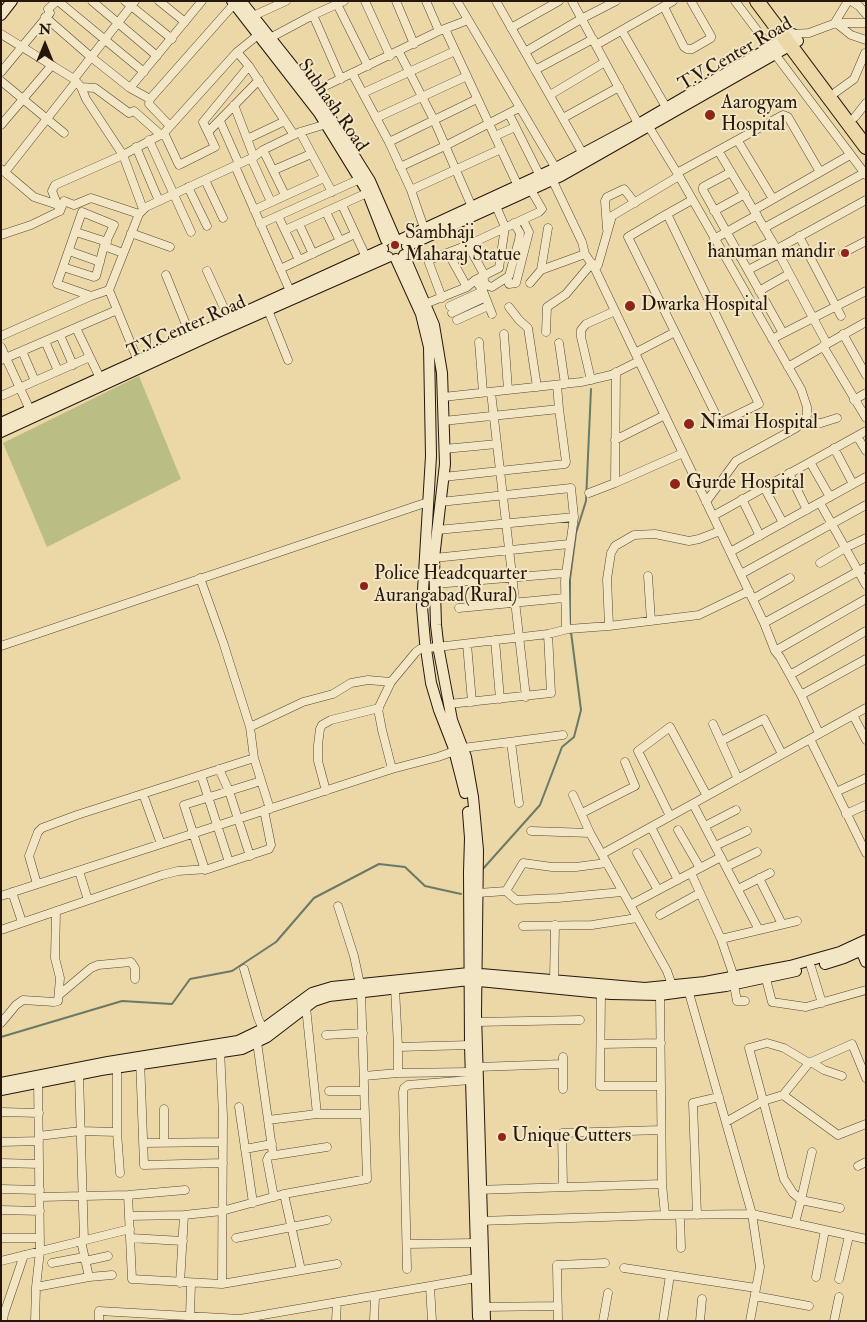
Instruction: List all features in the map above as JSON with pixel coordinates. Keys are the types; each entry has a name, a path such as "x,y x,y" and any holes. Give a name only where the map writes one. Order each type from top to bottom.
{"highway":[{"path":"757,1 795,38 866,147"},
{"path":"768,1 866,132"}],"street":[{"path":"1,15 12,1"},
{"path":"1,72 50,13 48,8 58,1 144,72"},
{"path":"92,1 157,56"},
{"path":"158,1 185,22"},
{"path":"253,16 286,1"},
{"path":"365,1 390,56"},
{"path":"396,1 414,44"},
{"path":"426,1 455,51 518,186"},
{"path":"457,1 519,108 582,242 584,254 593,266 615,310 776,651 801,695 819,733"},
{"path":"496,1 583,154"},
{"path":"511,28 559,1"},
{"path":"572,1 618,86 678,175 801,389 807,407 807,415 804,421 796,428 736,461 706,502"},
{"path":"525,52 616,1"},
{"path":"535,70 622,31 673,1"},
{"path":"664,7 684,47 692,49 711,38 711,36 691,1"},
{"path":"735,1 865,174 764,228"},
{"path":"835,24 850,1 859,6 866,14"},
{"path":"170,126 149,104 150,99 236,2"},
{"name":"Subhash Road","path":"236,2 253,16 313,92 395,248"},
{"name":"Subhash Road","path":"236,2 258,35 330,123 370,181 395,248"},
{"path":"59,208 34,198 3,170 48,118 69,89 76,83 91,57 130,3 172,38"},
{"path":"130,88 185,22 198,3"},
{"path":"270,38 313,15 341,3 368,66"},
{"path":"313,15 341,79"},
{"path":"45,17 130,88 150,99"},
{"path":"313,92 442,30 468,20"},
{"path":"795,38 835,24 866,23"},
{"path":"835,24 851,35 866,40"},
{"path":"622,31 666,108"},
{"path":"1,34 23,46 76,83 122,155 141,211"},
{"path":"59,208 52,191 55,185 122,155 162,134 237,52 258,35"},
{"name":"T.V.Center Road","path":"1,432 268,310 395,248 531,190 551,174 583,154 644,125 666,108 795,38"},
{"path":"364,93 455,51"},
{"name":"T.V.Center Road","path":"1,423 366,257 395,248 424,228 518,186 551,174 644,125 771,51"},
{"path":"237,52 259,80 286,121 297,133 332,192"},
{"path":"399,52 434,120 472,207"},
{"path":"836,92 854,79 865,53"},
{"path":"550,95 605,62"},
{"path":"1,125 52,65"},
{"path":"76,83 95,88 129,113 134,111 162,134 179,165 215,147 203,122 249,66"},
{"path":"352,73 364,93 411,190 424,228"},
{"path":"376,118 467,76"},
{"path":"208,132 259,80"},
{"path":"1,81 24,98 64,133"},
{"path":"563,118 618,86"},
{"path":"388,142 477,99"},
{"path":"855,117 866,104"},
{"path":"234,105 253,158 272,202"},
{"path":"400,167 519,108"},
{"path":"509,114 515,127 551,174"},
{"path":"546,332 547,307 566,294 593,266 598,265 612,216 678,175 786,116 820,172"},
{"path":"220,121 254,210 290,292"},
{"path":"247,139 286,121"},
{"path":"138,361 109,290 141,211 188,187 253,158 264,150 297,133 330,123"},
{"path":"494,136 515,127"},
{"path":"149,140 191,232"},
{"path":"738,141 772,199"},
{"path":"136,147 159,201"},
{"path":"411,190 501,149"},
{"path":"264,150 285,196"},
{"path":"719,152 772,241 854,400 866,418"},
{"path":"274,170 311,154"},
{"path":"714,239 755,213 772,199 850,155"},
{"path":"731,172 703,188 783,333"},
{"path":"254,210 324,178"},
{"path":"260,224 360,179"},
{"path":"205,180 223,218"},
{"path":"188,187 207,226"},
{"path":"608,230 606,226 605,201 607,197 624,189 634,203"},
{"path":"442,298 428,261 523,220 542,209 531,190"},
{"path":"285,230 367,193"},
{"path":"714,211 745,194"},
{"path":"1,235 31,225 59,208 64,201 74,205 91,198 141,211"},
{"path":"667,214 759,404 720,423 628,237 667,214 692,200"},
{"path":"748,270 778,252 798,236 866,200"},
{"path":"342,205 366,257"},
{"path":"425,304 467,287 499,268 505,227 496,206"},
{"path":"63,267 96,276 114,225 82,212 57,284 91,296"},
{"path":"326,212 340,241"},
{"path":"278,216 299,260"},
{"path":"507,278 510,284 516,283 529,235 523,220"},
{"path":"481,278 486,285 492,287 507,278 514,263 520,234 514,223"},
{"path":"299,224 313,254"},
{"path":"541,270 548,228"},
{"path":"76,232 123,253"},
{"path":"131,233 170,247"},
{"path":"280,269 355,234"},
{"path":"798,236 841,316"},
{"path":"740,257 772,241"},
{"path":"843,254 866,241"},
{"path":"468,245 492,314"},
{"path":"395,248 434,325 442,374 444,449 443,477 434,558 435,584 438,647 468,803 476,1022 473,1073 477,1190"},
{"path":"395,248 421,314 429,347 432,456 422,607 426,648 431,683 439,710 459,750 466,757 476,825 478,893 470,1045 473,1073 478,1221 485,1321"},
{"path":"69,251 100,262"},
{"path":"448,253 467,287"},
{"path":"530,283 541,270 584,254"},
{"path":"207,271 229,319"},
{"path":"760,291 789,274"},
{"path":"166,275 190,337"},
{"path":"1,336 91,296 109,290"},
{"path":"772,338 866,291"},
{"path":"485,298 453,313 485,298"},
{"path":"509,307 528,328 537,387"},
{"path":"4,359 117,310"},
{"path":"268,310 288,360"},
{"path":"591,380 581,330 586,324 615,310"},
{"path":"788,367 866,322"},
{"path":"76,328 100,378"},
{"path":"443,397 591,380 616,372 675,332"},
{"path":"504,334 508,390"},
{"path":"844,334 866,375"},
{"path":"60,335 73,364"},
{"path":"45,341 58,371"},
{"path":"479,342 487,392 494,416 526,697"},
{"path":"443,477 500,469 566,463 559,409 561,384 559,343"},
{"path":"1,347 4,359 30,410"},
{"path":"22,351 36,381"},
{"path":"2,394 90,357"},
{"path":"615,483 616,372"},
{"path":"854,400 866,393"},
{"path":"443,421 559,409"},
{"path":"615,440 665,415"},
{"path":"804,421 821,422 837,418"},
{"path":"713,516 866,431"},
{"path":"857,436 866,451"},
{"path":"444,449 497,444"},
{"path":"834,448 853,484"},
{"path":"589,494 683,453"},
{"path":"810,462 830,497"},
{"path":"789,474 807,510"},
{"path":"730,552 866,477"},
{"path":"764,487 783,523"},
{"path":"440,502 571,488 574,517 573,531 569,544 564,598 569,628"},
{"path":"742,499 760,536"},
{"path":"1,646 428,502"},
{"path":"820,503 866,585"},
{"path":"741,574 866,505"},
{"path":"437,530 574,517"},
{"path":"609,626 607,579 611,553 615,546 634,535 655,534 689,541 720,531"},
{"path":"820,563 866,538"},
{"path":"434,558 569,544"},
{"path":"764,623 866,567"},
{"path":"435,584 566,573"},
{"path":"648,576 651,621"},
{"path":"1,930 170,872 205,870 250,856 271,847 267,809 254,758 250,727 200,578"},
{"path":"753,599 790,578"},
{"path":"392,769 382,730 379,708 391,682 416,652 426,648 548,634 569,628 609,626 699,615 749,591"},
{"path":"459,608 564,598"},
{"path":"776,651 866,599"},
{"path":"790,675 866,631"},
{"path":"449,704 526,697 552,692 548,634"},
{"path":"494,640 500,699"},
{"path":"467,644 472,702"},
{"path":"801,695 866,659"},
{"path":"250,727 303,702 333,694 351,683 368,680 391,682"},
{"path":"326,791 318,761 318,745 322,725 331,720 379,708"},
{"path":"602,854 866,708"},
{"path":"853,715 866,739"},
{"path":"721,741 764,719 782,754"},
{"path":"713,724 738,779"},
{"path":"670,816 638,751 670,727 707,796"},
{"path":"1,896 392,769 459,750 562,735"},
{"path":"810,739 866,853"},
{"path":"511,742 518,803"},
{"path":"37,884 29,856 39,830 77,815 254,758"},
{"path":"582,814 635,786 625,762"},
{"path":"219,769 229,791 250,856"},
{"path":"201,775 229,862"},
{"path":"836,792 866,778"},
{"path":"205,870 184,805 261,781"},
{"path":"143,794 161,844"},
{"path":"573,795 590,833 667,971 674,989"},
{"path":"693,804 759,930"},
{"path":"846,814 866,805"},
{"path":"705,826 736,810"},
{"path":"651,827 678,880"},
{"path":"678,830 700,868"},
{"path":"531,831 590,833"},
{"path":"716,846 747,831"},
{"path":"857,835 866,831"},
{"path":"726,867 757,852"},
{"path":"637,853 658,890"},
{"path":"630,905 721,857"},
{"path":"506,891 523,863 552,867 606,863"},
{"path":"79,871 88,900"},
{"path":"738,889 770,872"},
{"path":"691,873 722,939 734,981 737,1001 745,1001"},
{"path":"759,878 782,924"},
{"path":"478,893 506,891 516,900 622,892"},
{"path":"12,892 22,922"},
{"path":"660,915 700,894"},
{"path":"129,1216 184,1215 222,1211 284,1194 367,1179 360,988 338,906"},
{"path":"1,1023 20,1001 54,1002 58,1000 60,978 55,958 56,911"},
{"path":"523,926 592,925 637,918"},
{"path":"722,939 797,921"},
{"path":"554,980 555,926"},
{"path":"734,981 864,945"},
{"path":"864,945 866,962"},
{"path":"1,1090 38,1079 220,1048 238,1042 263,1029 312,993 321,989 348,989 473,977 554,980 645,988 688,988 766,978 811,968 844,958 864,945"},
{"path":"59,995 91,968 98,965 131,962 135,968 135,979"},
{"path":"811,968 822,1003"},
{"path":"244,969 263,1029"},
{"path":"360,988 395,988 473,977 601,993 660,996 674,989"},
{"path":"766,978 772,1002 806,1008 866,990"},
{"path":"395,988 398,1073"},
{"path":"688,988 752,1214 760,1267 750,1321"},
{"path":"220,1048 242,1049 267,1036 314,1001 348,989"},
{"path":"601,993 600,1086 661,1086"},
{"path":"660,996 664,1215"},
{"path":"306,1007 317,1114"},
{"path":"476,1022 580,1020"},
{"path":"326,1035 363,1033"},
{"path":"257,1042 273,1155"},
{"path":"840,1208 800,1200 784,1179 749,1048 767,1043 784,1048 824,1070 842,1076"},
{"path":"600,1044 661,1044"},
{"path":"726,1122 763,1102 783,1095 810,1063 852,1044 866,1078"},
{"path":"398,1047 470,1045"},
{"path":"220,1048 223,1142 222,1284"},
{"path":"1,1083 79,1075 117,1068 140,1061"},
{"path":"140,1061 144,1165 223,1163"},
{"path":"407,1268 404,1088 408,1085 473,1073 563,1061 563,1089"},
{"path":"117,1068 117,1132 120,1173"},
{"path":"364,1076 398,1073 473,1073"},
{"path":"79,1075 82,1240 89,1277"},
{"path":"35,1321 40,1251 38,1079"},
{"path":"328,1091 364,1092"},
{"path":"783,1095 838,1135 866,1124"},
{"path":"697,1215 693,1104 719,1097"},
{"path":"239,1107 253,1203"},
{"path":"164,1109 164,1142"},
{"path":"1,1112 38,1112"},
{"path":"268,1120 317,1114 365,1114"},
{"path":"563,1187 562,1133 662,1130"},
{"path":"1,1142 80,1131 117,1132"},
{"path":"143,1143 223,1142"},
{"path":"245,1149 272,1144"},
{"path":"274,1197 267,1160 269,1156 327,1147"},
{"path":"795,1223 812,1152"},
{"path":"1,1163 40,1164"},
{"path":"477,1190 662,1184"},
{"path":"1,1189 40,1194 82,1196 128,1195 185,1190"},
{"path":"284,1194 301,1270"},
{"path":"128,1195 132,1279 222,1284 337,1264"},
{"path":"1,1210 40,1210"},
{"path":"478,1221 752,1214 866,1240"},
{"path":"180,1282 184,1215"},
{"path":"680,1215 682,1248"},
{"path":"236,1238 327,1220"},
{"path":"478,1221 475,1243 478,1321"},
{"path":"1,1262 130,1229"},
{"path":"816,1277 825,1230"},
{"path":"839,1279 848,1236"},
{"path":"1,1238 40,1238"},
{"path":"130,1238 183,1241"},
{"path":"407,1244 475,1243"},
{"path":"3,1321 24,1255"},
{"path":"52,1263 108,1256"},
{"path":"558,1321 557,1265 606,1263"},
{"path":"624,1268 755,1292 809,1306"},
{"path":"36,1287 89,1277 112,1275"},
{"path":"663,1321 670,1275"},
{"path":"99,1321 99,1311 193,1318 252,1319 281,1312 476,1278"},
{"path":"190,1283 193,1318"},
{"path":"430,1286 432,1321"},
{"path":"603,1321 608,1294"},
{"path":"374,1321 376,1296"},
{"path":"834,1321 839,1297"},
{"path":"700,1321 702,1299"},
{"path":"336,1321 337,1302"},
{"path":"484,1307 558,1306"},
{"path":"280,1321 281,1312"}],"green space":[{"path":"139,376 181,479 47,547 3,443"}],"waterway":[{"path":"570,627 570,579 576,533 586,501 591,389"},
{"path":"481,871 540,805 562,747 574,737 581,710 571,632"},
{"path":"1,1037 122,1001 172,1004 190,979 232,971 276,942 314,898 379,864 405,867 425,886 461,894"}],"place":[{"name":"Aarogyam Hospital","path":"710,115"},
{"name":"Sambhaji Maharaj Statue","path":"395,245"},
{"name":"hanuman mandir","path":"845,253"},
{"name":"Dwarka Hospital","path":"630,306"},
{"name":"Nimai Hospital","path":"689,424"},
{"name":"Gurde Hospital","path":"675,484"},
{"name":"Police Headcquarter Aurangabad(Rural)","path":"364,586"},
{"name":"Unique Cutters","path":"502,1137"}]}
